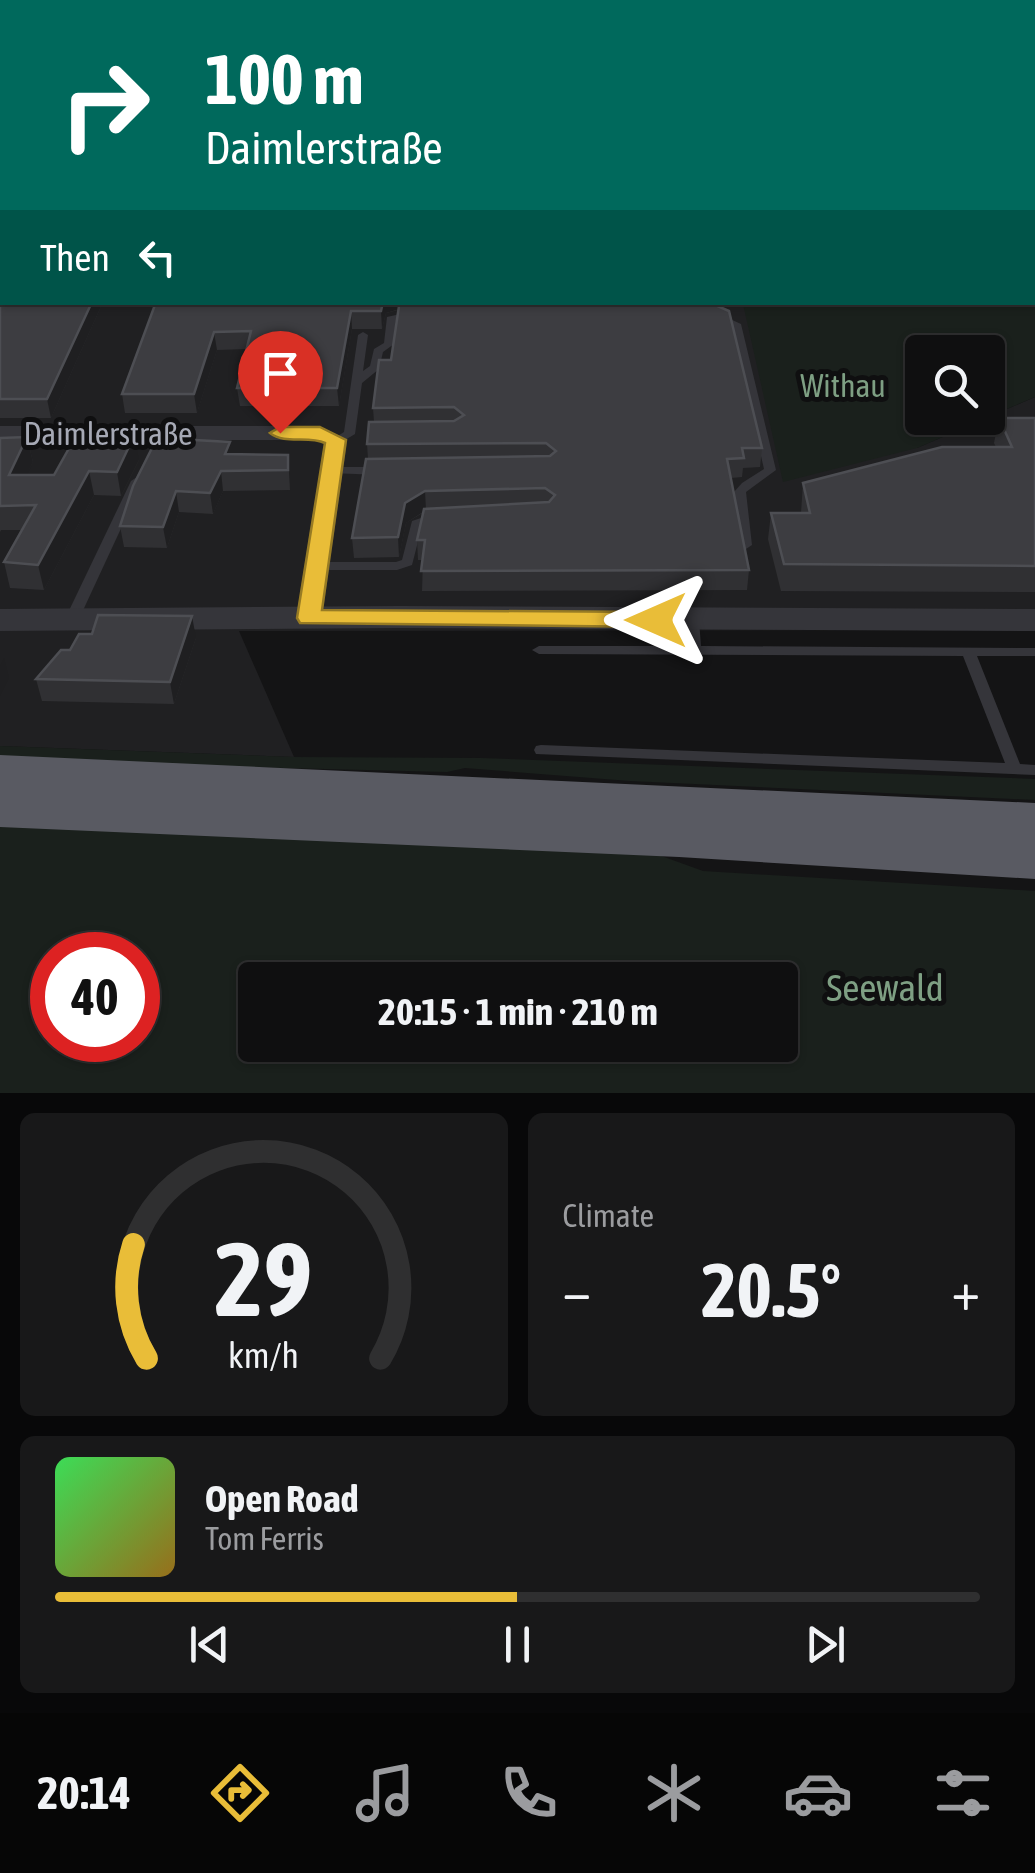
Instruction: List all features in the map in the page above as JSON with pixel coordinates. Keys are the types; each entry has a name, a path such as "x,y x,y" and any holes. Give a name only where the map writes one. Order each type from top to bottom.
{"highway":[{"path":"0,773 1035,822"},
{"path":"0,808 659,836 1035,859"}],"street":[{"name":"Daimlerstraße","path":"0,433 158,440 320,433 348,436"},
{"path":"309,618 334,471 348,436"},
{"path":"0,620 309,618 694,635 960,641 1035,620"}],"lane":[{"path":"356,382 375,367 378,350 388,344 391,319 422,314"},
{"path":"696,316 714,316 736,324 770,470 740,492 746,545"},
{"path":"348,436 363,335"},
{"path":"72,619 147,462"},
{"path":"334,471 390,471"},
{"path":"316,566 397,566 408,562 416,524 426,518 459,516"},
{"path":"540,650 694,635"},
{"path":"960,641 1035,652"},
{"path":"960,641 1016,770"},
{"path":"541,750 1035,770"}],"shaded area":[{"path":"0,305 745,305 917,448 947,435 1005,435 1005,410 1035,397 1035,630 239,631 294,757 0,746"}],"green space":[{"name":"Withau","path":"743,305 1035,305 1035,397 1005,410 1005,335 905,335 905,435 947,435 917,448 783,482"},
{"path":"0,746 294,757 481,758 1035,779 1035,800 630,781 465,768 447,772 0,761"},
{"name":"Seewald","path":"0,825 656,854 703,871 1035,891 1035,1093 0,1093"}],"building":[{"path":"0,305 91,305 47,399 0,399"},
{"path":"155,305 382,305 381,311 351,311 337,388 237,388 251,331 214,332 194,394 122,394"},
{"path":"715,305 729,311 762,448 742,448 744,458 727,459 749,570 421,571 425,540 417,540 424,509 549,502 555,495 545,488 425,491 405,503 398,537 352,538 366,459 550,456 556,451 546,443 367,444 369,422 454,421 464,415 454,407 373,408 379,360 391,360 399,306"},
{"path":"1005,418 1035,418 1035,566 784,564 771,513 810,513 803,483 942,447 1012,447 1005,431"},
{"path":"77,434 134,436 117,472 89,471 38,565 4,562 36,505 0,506 0,438 27,437 9,475 54,475"},
{"path":"157,438 230,442 225,454 288,455 288,470 221,471 210,493 176,491 163,527 120,526 133,486"},
{"path":"98,615 192,616 170,682 36,679 61,650 70,650 79,634 92,634"}],"route":[{"path":"280,433 320,433 336,440 309,618 656,620"}]}
